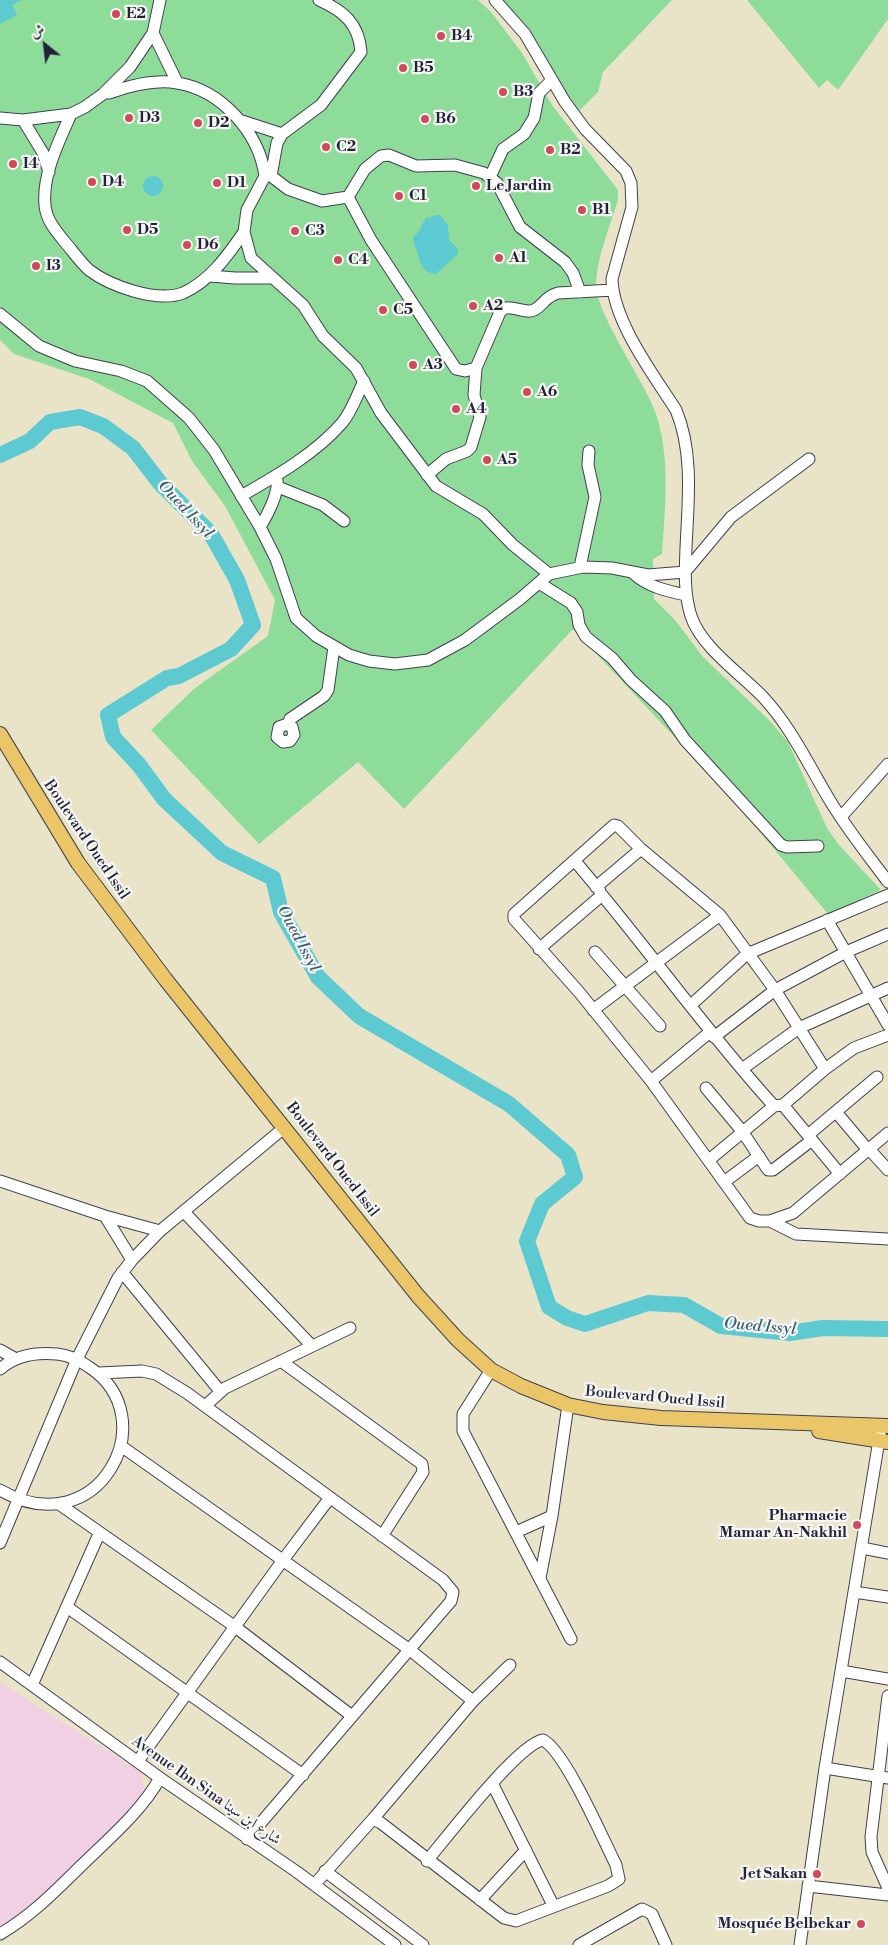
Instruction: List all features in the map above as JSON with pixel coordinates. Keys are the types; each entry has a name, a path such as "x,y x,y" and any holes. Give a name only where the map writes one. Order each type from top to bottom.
{"main road":[{"name":"Boulevard Oued Issil","path":"0,734 78,863 166,980 418,1296 458,1340 491,1370 521,1386 568,1405 603,1412 661,1418 886,1424"},
{"name":"Boulevard Oued Issil","path":"759,1422 883,1441"}],"street":[{"path":"0,118 23,120 70,114 85,107 103,94 130,67 153,33 160,0"},
{"path":"318,0 342,12 350,19 358,33 361,52 321,105 282,134 277,143 268,176 246,210 244,232 252,258 303,305 319,330 337,350 350,360 381,413 427,475 440,489 483,514 513,545 549,574"},
{"path":"495,0 525,34 565,102 585,129 626,171 631,183 632,207 612,279 613,290 620,315 682,426 687,447 688,474 686,595 692,618 699,633 782,718 841,817 888,882"},
{"path":"153,33 177,82"},
{"path":"490,177 504,149 524,134 534,118 538,93 552,80"},
{"path":"103,94 128,87 177,82 209,95 242,121 282,134"},
{"path":"70,114 49,172 45,192 45,207 51,225 87,268 99,277 132,291 164,296 181,294 210,276 244,232"},
{"path":"23,120 43,153 49,172"},
{"path":"242,121 268,176 288,189 322,201 348,197"},
{"path":"348,197 365,168 380,156 389,156 416,166 455,165 490,177 497,183 520,228 565,262 573,273 580,292"},
{"path":"348,197 371,240 456,369 465,371 476,368"},
{"path":"210,276 273,278"},
{"path":"427,475 446,459 467,451 471,447 480,417 474,395 476,368 500,312 505,308 535,310 550,295 613,290"},
{"path":"0,314 39,346 76,361 122,371 147,381 189,418 214,450 260,527 276,559 296,618 334,647 369,661 394,664 428,660 465,640 549,574 580,567 598,567 653,575 685,572 731,517 809,460"},
{"path":"241,496 277,475 322,442 342,422 364,381"},
{"path":"580,567 595,497 588,465 589,452"},
{"path":"260,527 269,513 278,487 277,475"},
{"path":"278,487 323,505 344,520"},
{"path":"634,573 644,582 654,587 686,595"},
{"path":"539,583 571,603 577,612 579,625 586,637 612,658 631,680 665,711 690,747 781,845 787,847 818,846"},
{"path":"288,724 290,719 324,696 328,690 334,647"},
{"path":"841,817 888,764"},
{"path":"824,1069 775,990 747,954 720,914 641,849 618,826 614,825 514,914 514,919 594,1010 651,1082 750,1218 759,1221 770,1221 793,1213 888,1133"},
{"path":"539,949 641,849"},
{"path":"575,861 691,1005 712,1035 742,1069 810,1137 840,1174"},
{"path":"691,1005 747,954 888,895"},
{"path":"594,1010 720,914"},
{"path":"827,920 888,1025"},
{"path":"651,1082 775,990 846,952 888,934"},
{"path":"595,952 626,985 660,1026"},
{"path":"742,1069 800,1028 888,988"},
{"path":"709,1160 742,1131 854,1048 888,1035"},
{"path":"706,1088 742,1131 768,1170 772,1170 877,1077"},
{"path":"836,1112 888,1170"},
{"path":"0,1543 77,1359 122,1272 160,1231 285,1127"},
{"path":"724,1182 759,1156"},
{"path":"0,1181 105,1216 160,1231"},
{"path":"184,1212 312,1346"},
{"path":"105,1216 132,1260"},
{"path":"770,1221 796,1234 888,1239"},
{"path":"122,1272 220,1390"},
{"path":"205,1406 220,1390 350,1328"},
{"path":"0,1350 16,1359"},
{"path":"0,1369 16,1359 45,1353 77,1359 99,1373 115,1394 122,1420 121,1446 113,1467 99,1485 81,1498 59,1504 38,1505 18,1500 0,1490"},
{"path":"281,1361 422,1464 423,1472 382,1536"},
{"path":"491,1370 463,1414 462,1426 571,1639"},
{"path":"99,1373 142,1371 156,1374 205,1406 329,1499 442,1580 453,1592 451,1601 410,1650 247,1838"},
{"path":"540,1578 552,1516 568,1405"},
{"path":"800,1945 825,1768 854,1592 886,1424"},
{"path":"121,1446 410,1650 473,1701"},
{"path":"138,1761 282,1560 329,1499"},
{"path":"59,1504 99,1534 234,1626 352,1716"},
{"path":"516,1532 552,1516"},
{"path":"32,1685 99,1534"},
{"path":"862,1548 888,1553"},
{"path":"854,1592 888,1597"},
{"path":"67,1607 303,1775"},
{"name":"Avenue Ibn Sina شارع ابن سينا","path":"0,1662 160,1778 314,1885 395,1945"},
{"path":"314,1885 473,1701 510,1665"},
{"path":"841,1671 888,1679"},
{"path":"888,1696 883,1778 871,1836 872,1852 888,1888"},
{"path":"373,1819 427,1861 504,1918 516,1922 553,1905 618,1881 619,1872 574,1782 550,1744 543,1740 530,1746 492,1783 427,1861"},
{"path":"825,1768 883,1778"},
{"path":"0,1934 32,1913 51,1896 132,1814 151,1793 160,1778"},
{"path":"492,1783 553,1905"},
{"path":"480,1900 526,1850"},
{"path":"325,1871 423,1945"},
{"path":"808,1886 888,1895"},
{"path":"579,1945 642,1909 652,1914 666,1945"}],"shaded area":[{"path":"0,1682 142,1773 144,1795 41,1898 13,1921 0,1928"}],"green space":[{"path":"0,0 478,0 491,12 522,53 552,105 618,190 618,200 601,252 596,284 598,297 604,312 649,398 660,428 666,482 662,554 653,559 654,599 675,620 703,657 768,719 788,742 827,828 839,845 881,890 828,914 730,796 573,629 404,809 358,762 259,844 151,730 195,688 268,636 275,600 225,506 192,461 173,423 89,379 14,354 0,340"},
{"path":"501,0 672,0 603,72 598,92 576,114"},
{"path":"747,0 888,0 888,19 838,90 827,80 819,88"}],"water":[{"path":"0,0 22,0 12,5 17,15 0,24"},
{"path":"153,176 160,179 163,186 160,193 153,196 146,193 143,186 146,179"},
{"path":"440,215 448,225 449,240 458,249 458,254 436,274 424,269 413,237 427,217 430,218"}],"waterway":[{"name":"Oued Issyl","path":"0,455 30,441 50,422 80,417 103,426 133,448 160,483 211,534 237,580 253,625 231,649 179,676 167,678 108,715 113,737 139,765 164,799 222,853 273,878 281,912 318,977 359,1016 509,1104 568,1155 575,1177 542,1204 527,1241 549,1307 567,1318 585,1324 648,1303 684,1305 721,1326 790,1333 823,1328 888,1329"}],"place":[{"name":"E2","path":"116,14"},
{"name":"B4","path":"441,36"},
{"name":"B5","path":"403,68"},
{"name":"B3","path":"503,92"},
{"name":"D3","path":"129,118"},
{"name":"B6","path":"425,119"},
{"name":"D2","path":"198,123"},
{"name":"C2","path":"326,147"},
{"name":"B2","path":"550,150"},
{"name":"I4","path":"13,164"},
{"name":"D4","path":"92,182"},
{"name":"D1","path":"217,183"},
{"name":"Le Jardin","path":"476,186"},
{"name":"C1","path":"399,196"},
{"name":"B1","path":"582,210"},
{"name":"D5","path":"127,230"},
{"name":"C3","path":"295,231"},
{"name":"D6","path":"187,245"},
{"name":"A1","path":"499,258"},
{"name":"C4","path":"338,260"},
{"name":"I3","path":"36,266"},
{"name":"A2","path":"473,306"},
{"name":"C5","path":"383,310"},
{"name":"A3","path":"413,365"},
{"name":"A6","path":"527,392"},
{"name":"A4","path":"456,409"},
{"name":"A5","path":"487,460"},
{"name":"Pharmacie Mamar An-Nakhil","path":"857,1525"},
{"name":"Jet Sakan","path":"817,1874"},
{"name":"Mosquée Belbekar","path":"861,1924"}]}
